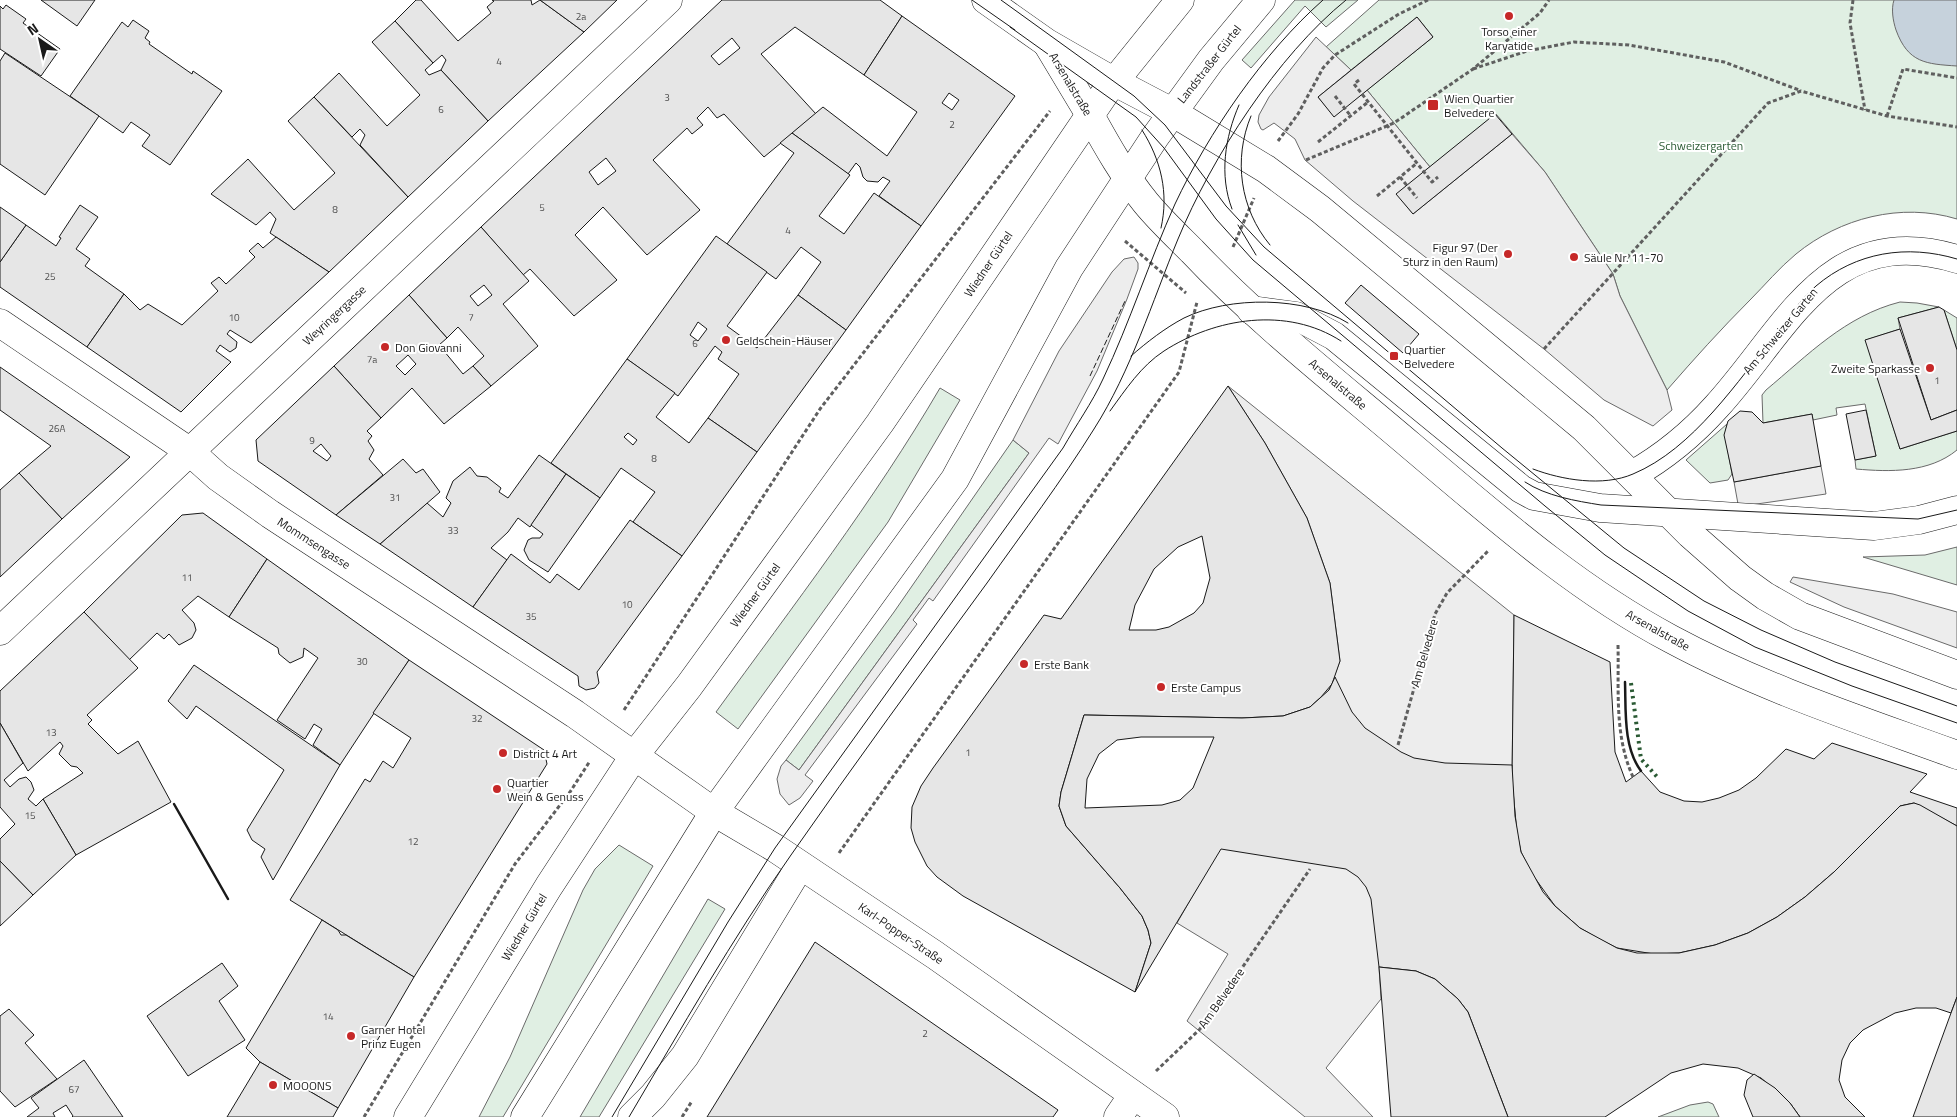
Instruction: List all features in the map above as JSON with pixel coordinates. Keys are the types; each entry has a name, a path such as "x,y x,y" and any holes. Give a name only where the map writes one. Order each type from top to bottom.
{"main road":[{"name":"Weyringergasse","path":"0,630 668,0"},
{"path":"986,0 1047,44"},
{"path":"1113,81 1180,0"},
{"name":"Landstraßer Gürtel","path":"1166,121 1226,40 1261,0"},
{"name":"Arsenalstraße","path":"1047,44 1113,81 1166,121 1266,169 1320,209 1584,428 1669,512 1740,578 1800,616 1957,675"},
{"name":"Arsenalstraße","path":"1047,44 1127,179 1167,226 1251,310 1508,527 1579,582 1618,608 1671,639 1731,669 1829,708 1957,755"},
{"name":"Wiedner Gürtel","path":"408,1117 549,886 634,756 689,686 880,424 1113,81"},
{"path":"525,1117 714,812 955,479 1069,268 1166,121"},
{"name":"Am Schweizer Garten","path":"1632,475 1668,453 1718,406 1807,295 1833,273 1862,259 1901,250 1930,251 1957,259"},
{"path":"1251,310 1296,316 1334,336 1521,489 1534,496 1600,508 1874,526 1919,520 1957,510"},
{"name":"Mommsengasse","path":"0,323 189,451 218,477 270,514 634,756"},
{"name":"Karl-Popper-Straße","path":"634,756 714,812 935,956 1165,1117"},
{"path":"632,1117 653,1096 684,1056 810,873"},
{"path":"1118,1117 1133,1094"}],"path":[{"path":"1276,144 1298,114 1323,68 1335,55 1399,14 1428,0"},
{"path":"1304,160 1387,126 1473,69 1540,13 1548,0"},
{"path":"1853,0 1850,22 1865,110"},
{"path":"1473,69 1527,51 1574,42 1629,45 1724,62 1801,91 1865,110 1887,116 1957,127"},
{"path":"1887,116 1904,69 1957,78"},
{"path":"1359,80 1354,84 1432,182 1438,177"},
{"path":"1544,349 1768,103 1801,91"},
{"path":"1335,96 1350,115"},
{"path":"1318,142 1368,102"},
{"path":"364,1117 515,864 570,792 820,409 1042,121"},
{"path":"1377,196 1418,163"},
{"path":"1400,177 1417,198"},
{"path":"810,873 1179,372"},
{"name":"Am Belvedere","path":"1398,745 1435,614 1447,593 1508,527"},
{"path":"1618,608 1619,725 1624,754 1633,777"},
{"name":"Am Belvedere","path":"1133,1094 1200,1029 1310,869"},
{"path":"682,1117 696,1094"}],"green space":[{"path":"1295,0 1358,0 1326,27 1305,6 1251,68 1242,60"},
{"name":"Schweizergarten","path":"1379,0 1957,0 1957,219 1936,214 1893,213 1852,223 1813,241 1778,271 1718,333 1667,390 1620,296 1613,274 1545,172 1496,114 1430,167 1367,90 1433,37 1417,17 1351,70 1326,47"},
{"path":"1900,302 1939,307 1898,318 1900,329 1866,340 1900,449 1957,431 1957,450 1946,458 1922,467 1882,471 1856,469 1855,460 1876,456 1865,404 1836,408 1837,415 1813,420 1812,414 1763,423 1762,395 1766,390 1828,338 1880,308"},
{"path":"1944,310 1957,318 1957,350"},
{"path":"940,388 960,400 888,522 738,729 716,712 860,512 915,430"},
{"path":"1727,424 1725,435 1732,474 1728,480 1710,483 1686,460"},
{"path":"1013,440 1029,453 799,770 786,760 894,612"},
{"path":"1957,547 1957,585 1863,557 1925,555"},
{"path":"619,845 653,866 503,1117 479,1117 510,1057 583,890 595,869"},
{"path":"708,899 725,909 599,1117 580,1117"},
{"path":"1708,1102 1713,1104 1719,1117 1658,1117 1690,1105"}],"shaded area":[{"path":"1894,0 1957,0 1957,66 1919,60 1906,49 1894,23"},
{"path":"1316,37 1351,70 1318,97 1334,116 1367,90 1430,167 1397,194 1413,214 1512,134 1545,172 1613,274 1620,296 1667,390 1672,410 1653,426 1604,400 1544,349 1353,201 1305,160 1295,139 1274,123 1263,130 1261,129 1258,122 1259,115 1269,97"},
{"path":"1134,257 1138,263 1138,269 1127,299 1097,371 1058,444 1049,438 933,601 929,598 913,620 917,624 805,775 813,781 800,798 789,805 780,794 777,779 781,766 786,760 799,770 1029,453 1013,440 1059,351 1112,272 1124,259"},
{"path":"1228,386 1514,615 1512,780 1379,967 1381,999 1326,1068 1373,1117 1305,1117 1187,1021 1228,954 1177,923 1298,712 1310,707 1329,690 1340,661 1330,583 1307,518 1265,443"},
{"path":"1821,466 1826,494 1743,506 1738,504 1734,482"},
{"path":"1793,577 1893,594 1957,612 1957,648 1844,607 1790,582"}],"building":[{"path":"41,0 95,0 77,26"},
{"path":"416,0 421,0 458,41 491,13 487,7 494,1 492,0 531,0 532,5 540,0 584,32 488,121 441,70 446,60 442,55 433,63 395,21"},
{"path":"540,0 617,0 584,32"},
{"path":"722,0 880,0 902,16 864,75 795,27 761,54 816,114 764,157 724,114 717,118 708,107 697,118 703,125 692,134 687,128 653,160 700,210 647,255 603,207 575,235 617,280 574,316 530,269 523,275 481,227","holes":["732,38 740,48 719,65 711,56","606,158 616,171 598,185 589,172"]},
{"path":"6,5 26,19 23,23 60,49 41,76 0,49 0,6 3,9"},
{"path":"902,16 1015,96 921,226 879,196 890,181 883,177 878,182 867,181 856,163 848,174 792,133 823,107 887,156 917,112 864,75","holes":["949,93 959,100 952,110 942,103"]},
{"path":"1417,17 1433,37 1334,117 1318,97"},
{"path":"133,20 149,31 145,38 150,42 149,44 192,74 193,71 222,91 170,165 142,146 150,135 131,122 123,133 70,96 122,22 128,27"},
{"path":"395,21 433,63 425,70 429,75 441,70 488,121 408,197 360,145 365,135 360,129 352,137 314,97 339,73 387,126 420,95 372,42"},
{"path":"5,53 99,116 45,195 0,164 0,61"},
{"path":"314,97 408,197 329,272 270,233 276,219 270,212 256,225 211,194 248,159 294,210 335,173 288,121"},
{"path":"1495,114 1512,134 1413,214 1396,194"},
{"path":"792,133 850,175 819,216 844,234 874,193 921,226 846,330 798,295 821,262 801,247 776,279 727,244 794,153 780,143"},
{"path":"80,205 98,217 76,249 90,259 85,266 124,294 87,347 0,287 0,262 26,225 56,246 61,238 59,237"},
{"path":"0,207 26,225 0,262"},
{"path":"481,227 529,281 503,304 538,346 491,386 473,366 484,356 458,327 447,338 409,295","holes":["484,285 492,295 478,306 470,296"]},
{"path":"716,236 767,272 727,326 757,348 798,295 846,330 757,452 708,418 739,374 718,359 722,352 715,346 678,396 627,359","holes":["698,322 707,329 698,341 690,335"]},
{"path":"276,237 329,272 251,343 230,330 227,334 237,342 236,348 230,352 220,345 216,351 231,362 181,412 87,347 124,294 140,310 148,304 182,325 218,291 211,283 219,277 226,284 255,257 249,251 258,243 263,248"},
{"path":"1361,285 1419,334 1403,353 1345,303"},
{"path":"409,295 447,338 439,345 463,374 473,366 491,386 444,424 412,388 381,418 334,366","holes":["408,355 416,364 405,375 396,366"]},
{"path":"1939,307 1944,310 1957,350 1957,410 1931,420 1898,318"},
{"path":"1900,329 1931,420 1957,410 1957,431 1900,449 1865,340"},
{"path":"627,359 675,393 656,417 689,443 708,418 757,452 682,556 633,522 655,492 621,468 600,498 551,463","holes":["628,433 637,440 633,445 624,437"]},
{"path":"334,366 381,418 367,431 372,436 368,441 374,450 369,459 383,475 336,515 258,461 256,440","holes":["321,444 331,456 327,461 313,451"]},
{"path":"0,367 130,457 62,519 19,473 51,446 0,410"},
{"name":"Erste Campus","path":"1228,386 1265,443 1307,518 1330,583 1340,661 1332,684 1321,697 1310,707 1283,716 1242,718 1084,715 1061,792 1059,806 1066,826 1120,888 1142,916 1148,930 1151,943 1135,992 963,896 937,877 927,866 915,842 911,828 912,807 921,786 933,768 1044,615 1061,619","holes":["1202,536 1210,578 1203,603 1194,613 1169,627 1156,630 1129,630 1135,605 1154,569 1178,547"]},
{"path":"1866,410 1876,456 1855,460 1846,414"},
{"path":"1740,411 1752,412 1763,423 1812,414 1821,466 1734,482 1724,435 1728,421"},
{"path":"539,455 566,474 530,527 518,518 508,532 491,548 507,560 473,607 380,544 427,503 443,517 451,503 446,498 453,481 470,467 477,476 487,477 501,488 499,492 508,498"},
{"path":"403,459 416,473 423,469 440,492 380,544 336,515"},
{"path":"19,473 62,519 0,577 0,490"},
{"path":"566,474 600,498 548,572 529,560 524,550 528,540 540,538 543,534 531,525"},
{"path":"203,513 267,559 229,617 198,596 182,610 194,623 196,630 192,638 179,645 169,634 164,639 157,633 129,660 84,612 182,515"},
{"path":"630,520 682,556 597,672 599,683 595,688 586,690 579,686 578,676 473,607 511,554 550,583 557,574 579,590"},
{"path":"267,559 409,660 340,765 313,745 322,729 314,724 305,739 277,720 318,658 304,648 303,657 290,663 279,654 278,648 229,617"},
{"path":"84,612 138,668 87,715 92,720 88,724 118,754 138,741 171,802 76,855 43,799 83,773 77,767 71,766 59,754 63,746 60,742 28,771 0,723 0,691"},
{"path":"1514,615 1610,662 1615,752 1626,782 1641,771 1660,792 1684,801 1702,802 1739,790 1756,778 1786,749 1814,759 1832,743 1927,774 1910,792 1957,808 1957,826 1914,803 1900,806 1834,872 1805,897 1777,917 1748,933 1715,945 1679,953 1654,954 1617,948 1580,928 1555,906 1532,874 1521,852 1517,833 1512,780"},
{"path":"409,660 544,750 547,764 414,977 290,900 365,779 370,782 383,761 393,768 411,738 373,713"},
{"path":"194,665 340,765 273,880 261,857 265,849 252,840 247,830 284,770 196,706 187,719 168,701"},
{"path":"1335,677 1352,712 1365,728 1401,752 1414,758 1445,763 1512,765 1515,816 1521,852 1543,892 1555,906 1580,928 1617,948 1637,953 1679,953 1715,945 1748,933 1777,917 1805,897 1834,872 1900,806 1914,803 1920,805 1957,826 1957,997 1951,1013 1936,1008 1916,1008 1895,1013 1863,1030 1850,1043 1842,1060 1839,1080 1845,1097 1865,1117 1800,1117 1790,1103 1761,1078 1738,1068 1703,1064 1671,1073 1605,1117 1508,1117 1468,1012 1458,999 1435,979 1416,971 1379,967 1371,899 1366,887 1358,877 1346,869 1221,849 1135,992 1151,943 1148,930 1142,916 1120,888 1066,826 1059,806 1061,792 1084,715 1242,718 1283,716 1310,707 1329,690","holes":["1141,737 1214,737 1193,788 1180,800 1162,805 1085,808 1087,779 1099,754 1117,740"]},
{"path":"0,723 23,763 4,780 10,787 19,779 26,777 31,782 34,790 28,799 36,806 43,799 76,855 33,895 0,861 0,839 15,824 0,807"},
{"path":"0,861 33,895 0,926"},
{"path":"322,920 338,930 341,935 346,935 414,977 338,1108 260,1062 246,1048"},
{"path":"815,942 1058,1110 1053,1117 707,1117"},
{"path":"222,963 238,986 219,1001 245,1040 188,1076 147,1016"},
{"path":"1379,967 1416,971 1435,979 1458,999 1468,1012 1508,1117 1391,1117"},
{"path":"1957,997 1957,1117 1913,1117 1951,1013"},
{"path":"9,1009 34,1035 25,1043 57,1079 15,1107 0,1091 0,1016"},
{"path":"84,1060 123,1117 72,1117 66,1105 53,1113 55,1117 27,1117 39,1108 31,1098"},
{"name":"MOOONS","path":"260,1062 338,1108 333,1117 227,1117"},
{"path":"1754,1074 1775,1088 1790,1103 1800,1117 1753,1117 1744,1095 1747,1080"}],"tram line":[{"path":"972,0 1015,30"},
{"path":"1001,0 1134,96 1165,125 1226,206 1264,247 1502,448 1624,548 1704,601 1761,630 1835,662 1957,706"},
{"path":"612,1117 728,922 775,848 1063,448 1103,379 1175,204 1204,149 1239,95 1259,69 1279,44 1323,0"},
{"path":"629,1117 707,985 769,887 864,752 1042,507 1094,429 1130,360 1192,207 1228,142 1271,79 1295,49 1346,0"},
{"path":"1010,27 1136,117 1164,148 1216,219 1253,260 1605,555 1688,611 1755,647 1852,686 1957,723"},
{"path":"1232,209 1226,183 1225,156 1230,130 1239,105"},
{"path":"1251,116 1245,132 1242,149 1242,183 1252,216 1270,245"},
{"path":"1142,130 1149,141 1162,177 1164,202 1161,228"},
{"path":"1238,225 1256,255"},
{"path":"1533,469 1569,479 1596,481 1621,478 1633,474 1655,463 1695,431 1730,392 1800,302 1831,274 1848,265 1883,254 1920,252 1957,259"},
{"path":"1131,356 1156,336 1184,318 1223,306 1267,302 1289,304 1330,314 1348,323"},
{"path":"1110,411 1134,378 1164,351 1184,340 1228,324 1275,320 1298,323 1320,330 1341,341"},
{"path":"1525,482 1542,491 1572,500 1601,505 1918,519 1957,510"}],"hedge":[{"path":"1631,683 1641,759 1659,779"}],"fence":[{"path":"1090,376 1125,301"}],"wall":[{"path":"1625,682 1628,740 1635,761 1641,771"},
{"path":"174,804 228,899"}],"place":[{"name":"Torso einer Karyatide","path":"1509,16"},
{"name":"Wien Quartier Belvedere","path":"1433,105"},
{"name":"Figur 97 (Der Sturz in den Raum)","path":"1508,254"},
{"name":"Säule Nr. 11-70","path":"1574,257"},
{"name":"Geldschein-Häuser","path":"726,340"},
{"name":"Don Giovanni","path":"385,347"},
{"name":"Quartier Belvedere","path":"1394,356"},
{"name":"Zweite Sparkasse","path":"1930,368"},
{"name":"Erste Bank","path":"1024,664"},
{"name":"Erste Campus","path":"1161,687"},
{"name":"District 4 Art","path":"503,753"},
{"name":"Quartier Wein & Genuss","path":"497,789"},
{"name":"Garner Hotel Prinz Eugen","path":"351,1036"},
{"name":"MOOONS","path":"273,1085"}]}
